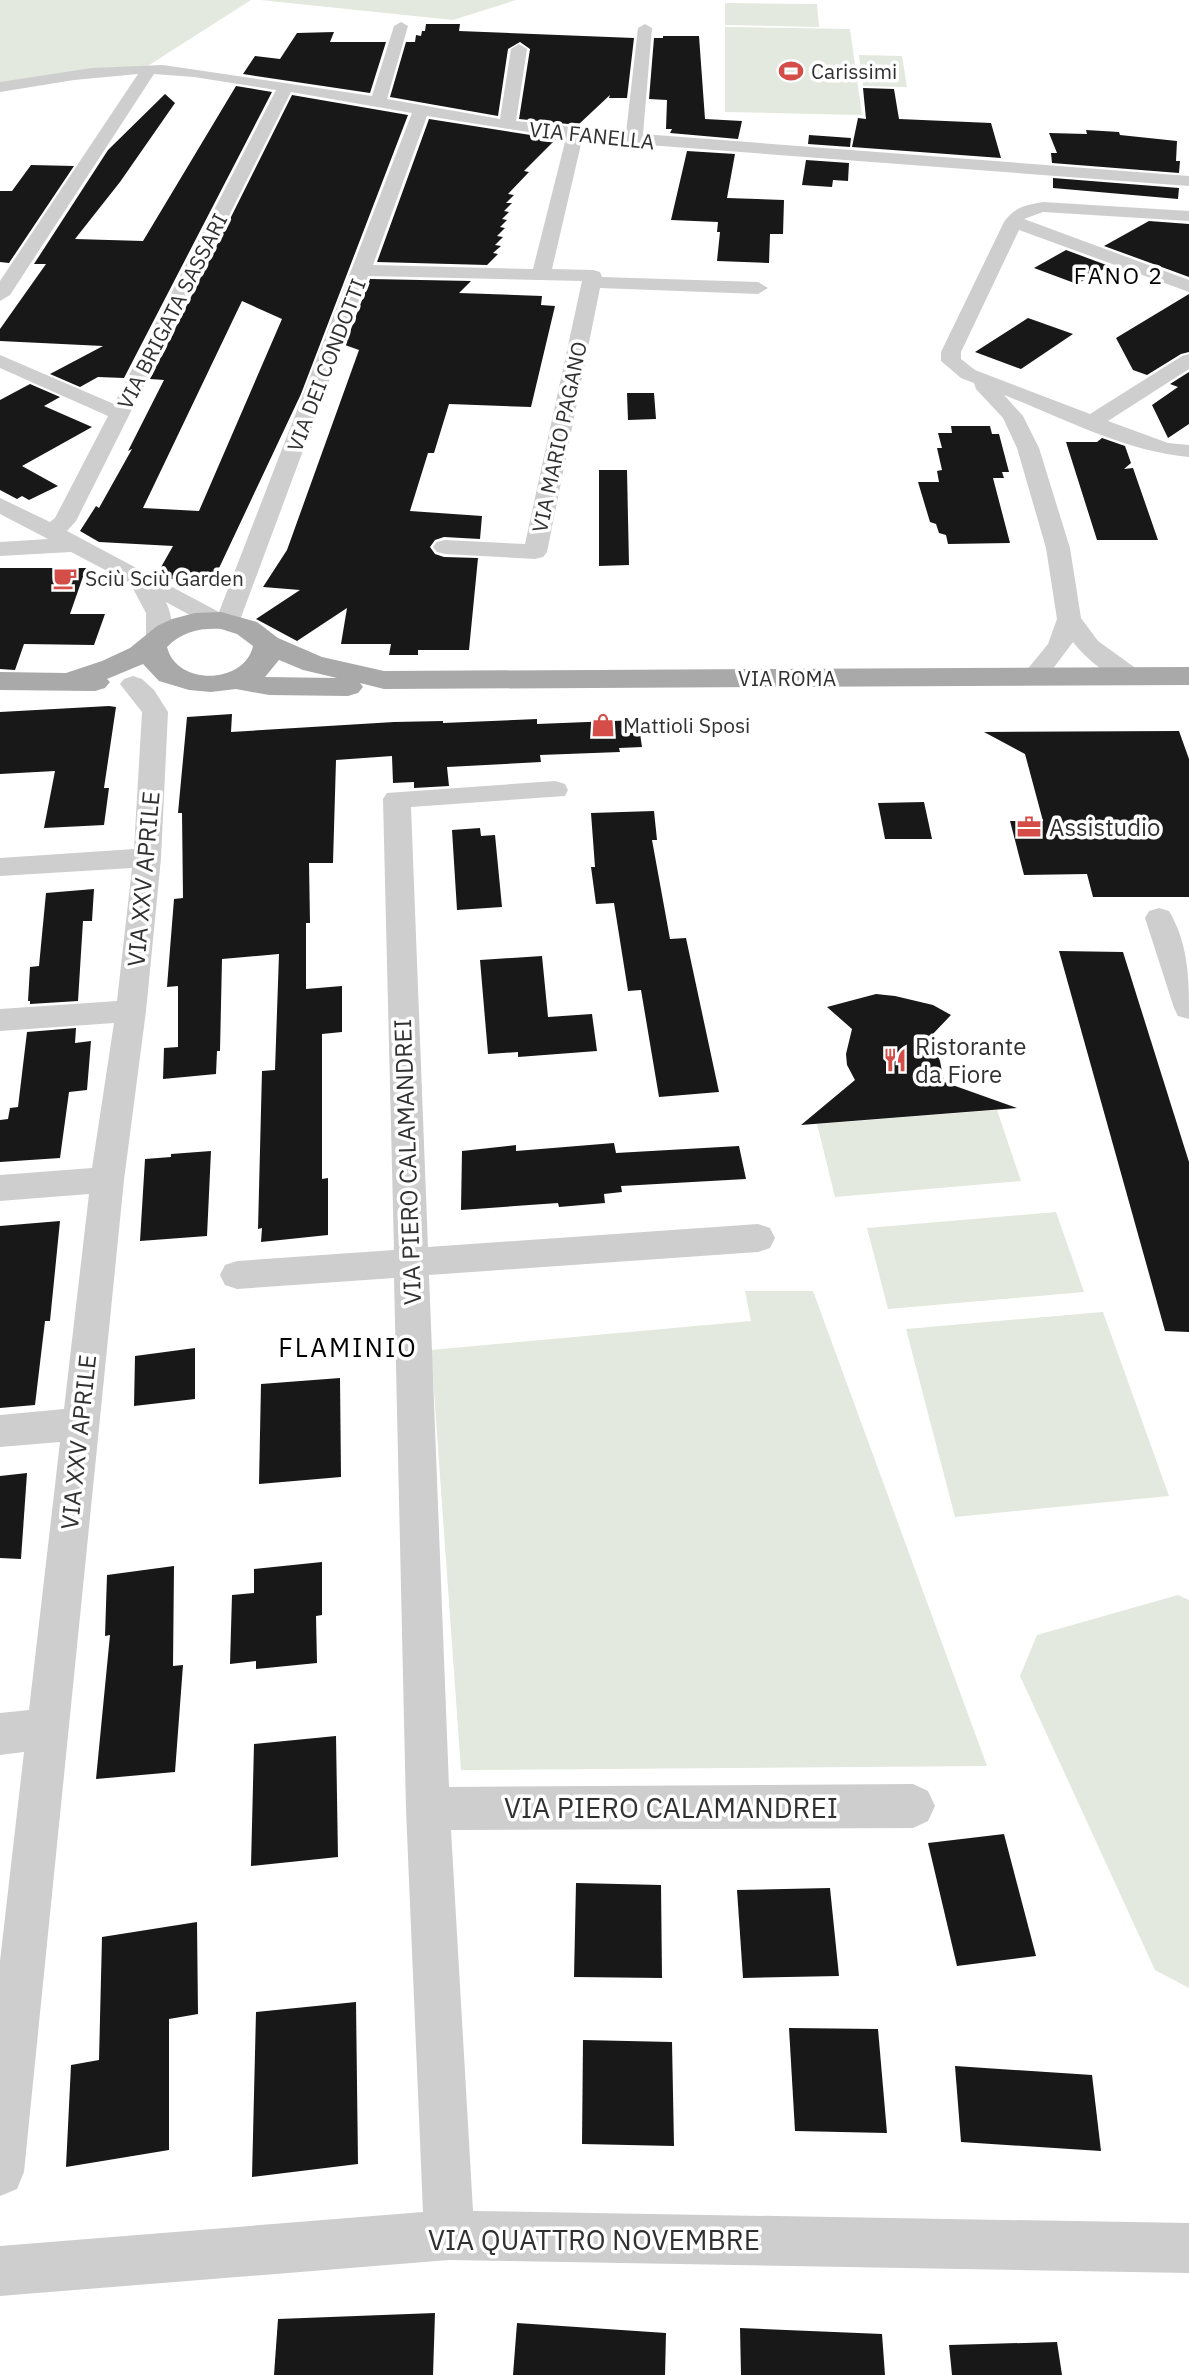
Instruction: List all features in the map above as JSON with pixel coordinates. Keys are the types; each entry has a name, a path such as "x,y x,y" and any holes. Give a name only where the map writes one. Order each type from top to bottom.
{"main road":[{"path":"70,681 122,663 187,623 222,620"},
{"name":"VIA ROMA","path":"222,620 250,628 268,644 313,664 384,680"},
{"path":"155,642 152,656 157,666 166,674 181,680 202,683 235,680 252,674 264,664 269,654 268,644"},
{"name":"VIA ROMA","path":"235,680 269,686 349,687 384,680 1189,677"},
{"path":"0,681 70,681 144,698 181,680"}],"street":[{"path":"378,102 401,26"},
{"path":"634,140 645,27"},
{"path":"507,125 519,49"},
{"path":"0,295 149,69"},
{"name":"VIA FANELLA","path":"0,87 107,71 149,69 286,86 507,125 575,134 1189,181"},
{"name":"VIA BRIGATA SASSARI","path":"52,533 65,521 286,86"},
{"name":"VIA DEI CONDOTTI","path":"222,620 264,530 421,110"},
{"path":"541,275 575,134"},
{"path":"1132,677 1089,646 1069,619 1058,548 1028,448 1012,416 993,394 951,361 951,352 1013,222 1028,209 1044,207 1189,216"},
{"path":"1013,222 1189,286"},
{"path":"362,270 541,275 758,288"},
{"name":"VIA MARIO PAGANO","path":"446,547 535,552 593,279"},
{"path":"1028,448 1046,428 1068,423 1091,423 1189,360"},
{"path":"0,362 120,414"},
{"path":"10,383 29,374"},
{"path":"968,374 1165,449 1189,451"},
{"path":"1012,416 1023,407 1038,402"},
{"path":"1038,402 1045,415 1046,428"},
{"path":"0,505 222,620"},
{"path":"0,549 74,545"},
{"path":"138,578 156,603 161,626 155,642"},
{"path":"1034,677 1060,645 1069,619"},
{"path":"1060,645 1082,677"},
{"path":"1082,677 1089,646"},
{"name":"VIA XXV APRILE","path":"0,2172 107,1180 131,1011 147,858 144,698"},
{"name":"VIA PIERO CALAMANDREI","path":"449,2235 428,1809 397,800 555,790"},
{"path":"0,867 147,858"},
{"path":"1159,918 1189,1009"},
{"path":"0,1020 131,1011"},
{"path":"0,1188 107,1180"},
{"path":"237,1275 758,1237"},
{"path":"0,1431 80,1424"},
{"path":"0,1734 48,1729"},
{"name":"VIA PIERO CALAMANDREI","path":"428,1809 913,1806"},
{"name":"VIA QUATTRO NOVEMBRE","path":"0,2271 449,2235 1189,2248"}],"shaded area":[{"path":"0,0 251,0 143,69 0,90"},
{"path":"260,0 516,0 453,20"},
{"path":"725,3 817,4 819,27 725,25"},
{"name":"Carissimi","path":"725,27 850,29 862,115 725,112"},
{"path":"859,55 902,56 907,87 863,86"},
{"path":"997,1110 1021,1181 835,1197 817,1124"},
{"path":"1056,1212 1084,1292 888,1309 867,1228"},
{"path":"745,1291 813,1291 987,1766 461,1770 431,1350 751,1321"},
{"path":"1103,1312 1169,1496 955,1517 906,1329"},
{"path":"1178,1595 1189,1600 1189,1988 1155,1970 1020,1676 1037,1635"}],"building":[{"path":"426,24 460,24 459,31 634,38 627,98 609,98 610,95 578,125 519,119 530,49 520,42 508,49 498,116 390,97 406,42 415,42 416,35 421,36 422,31 425,31"},
{"path":"334,32 330,42 386,42 370,93 243,74 255,56 280,59 297,33"},
{"path":"699,36 705,119 742,121 738,139 670,133 672,129 666,129 667,100 649,99 654,38"},
{"path":"236,86 272,92 124,378 98,377 80,387 50,374 103,346 0,341 0,329 46,264 34,264 108,150 165,94 175,103 120,182 75,239 143,241"},
{"path":"863,88 894,89 899,119 991,123 1001,158 852,147 858,118 866,119"},
{"path":"292,95 408,115 301,394 212,583 156,576 173,546 99,542 80,531 96,506 99,508 132,449 128,451 164,380 150,379","holes":["242,301 282,319 199,511 143,508"]},
{"path":"429,119 556,139 524,171 529,172 508,194 514,195 506,203 512,203 504,211 509,212 502,219 507,220 500,227 505,228 497,236 503,237 495,245 501,246 493,253 498,254 487,265 377,262"},
{"path":"1086,130 1177,141 1176,161 1180,161 1179,173 1052,163 1051,153 1057,153 1049,133 1087,134"},
{"path":"809,135 851,138 850,147 808,144"},
{"path":"687,151 735,154 727,198 784,200 783,234 770,234 769,263 717,261 720,232 717,232 718,222 671,220"},
{"path":"806,160 849,163 848,181 833,180 832,187 802,185"},
{"path":"31,165 74,166 9,263 0,262 0,191 12,191"},
{"path":"1053,178 1179,188 1178,199 1053,188"},
{"path":"1149,221 1189,224 1189,277 1104,246"},
{"path":"1066,250 1109,266 1077,284 1034,268"},
{"path":"370,279 471,281 459,293 542,296 541,305 555,306 531,407 449,404 434,453 428,453 410,511 482,516 480,539 444,537 435,540 430,547 435,554 444,557 478,558 469,650 418,650 418,655 389,655 391,644 341,644 347,608 297,641 256,619 300,590 263,587 287,550 359,350 345,345"},
{"path":"1189,294 1189,352 1147,375 1133,370 1116,338"},
{"path":"1028,318 1073,334 1021,369 975,352"},
{"path":"1189,372 1189,424 1168,438 1152,405 1178,387 1170,384"},
{"path":"30,384 60,397 44,406 92,427 22,466 58,486 29,500 22,496 17,499 0,490 0,400"},
{"path":"627,393 654,393 656,419 628,420"},
{"path":"951,426 990,426 992,434 999,434 1009,472 1002,472 1004,478 993,478 1010,543 948,544 946,535 939,533 936,524 930,522 918,482 939,482 937,471 942,470 937,448 942,448 938,433 952,433"},
{"path":"1102,438 1125,446 1131,463 1124,469 1133,468 1158,540 1097,540 1066,442 1097,442"},
{"path":"599,470 627,470 629,565 599,566"},
{"path":"0,568 86,568 70,614 105,614 94,645 24,644 15,670 0,669"},
{"path":"116,707 104,788 109,788 104,825 44,828 55,771 0,774 0,712"},
{"path":"232,714 231,732 394,722 537,719 537,724 638,720 642,747 619,748 620,752 540,755 541,762 447,767 449,786 414,788 414,782 393,783 392,756 336,760 333,863 309,863 310,923 306,923 306,989 342,986 342,1032 322,1034 322,1179 328,1178 328,1235 261,1242 262,1228 258,1229 262,1071 275,1070 279,954 222,959 220,1051 217,1051 216,1074 163,1079 164,1048 178,1047 178,986 167,987 174,899 183,898 182,813 178,813 187,717"},
{"path":"1179,731 1189,759 1189,897 1093,897 1087,874 1024,875 1010,821 1043,821 1025,754 984,732"},
{"path":"924,802 932,839 885,839 878,803"},
{"path":"654,811 657,840 652,840 670,939 686,938 719,1092 659,1097 641,990 628,991 614,903 596,904 591,867 595,867 591,813"},
{"path":"480,828 481,836 495,835 502,907 457,910 452,830"},
{"path":"94,889 92,921 83,921 78,1001 30,1004 30,967 39,966 46,893"},
{"path":"1059,951 1123,952 1189,1162 1189,1332 1165,1331"},
{"path":"542,956 548,1017 592,1014 597,1051 518,1057 518,1052 488,1054 480,960"},
{"path":"876,994 933,1005 951,1015 930,1037 940,1061 944,1082 1017,1108 801,1125 855,1080 847,1065 846,1054 852,1029 827,1007"},
{"path":"76,1028 75,1043 91,1041 87,1090 69,1092 60,1158 0,1162 0,1120 8,1119 10,1108 18,1107 27,1032"},
{"path":"614,1143 616,1153 739,1146 746,1179 621,1186 622,1192 604,1194 605,1203 559,1207 558,1203 461,1210 462,1151 516,1145 516,1151"},
{"path":"211,1151 207,1236 140,1241 145,1159"},
{"path":"60,1221 50,1321 45,1321 35,1405 0,1408 0,1226"},
{"path":"195,1348 195,1399 134,1406 135,1356"},
{"path":"340,1378 341,1477 259,1484 261,1384"},
{"path":"27,1473 21,1559 0,1558 0,1476"},
{"path":"322,1562 322,1615 316,1616 317,1663 256,1669 256,1661 230,1664 232,1595 254,1593 254,1569"},
{"path":"174,1566 173,1666 183,1665 175,1772 96,1779 110,1635 105,1636 107,1575"},
{"path":"336,1736 338,1857 251,1866 254,1744"},
{"path":"1004,1834 1036,1956 957,1966 928,1843"},
{"path":"576,1883 661,1885 662,1978 574,1977"},
{"path":"830,1888 839,1976 743,1978 737,1890"},
{"path":"197,1922 198,2014 169,2019 169,2150 66,2167 71,2065 99,2060 102,1937"},
{"path":"356,2002 358,2164 252,2177 256,2012"},
{"path":"789,2028 878,2029 887,2133 795,2131"},
{"path":"583,2040 672,2042 674,2146 582,2144"},
{"path":"955,2066 1092,2075 1101,2151 961,2142"},
{"path":"435,2313 433,2375 274,2375 278,2319"},
{"path":"517,2323 666,2333 665,2375 513,2375"},
{"path":"740,2328 882,2334 885,2375 741,2375"},
{"path":"1057,2342 1062,2375 952,2375 949,2345"}],"place":[{"name":"Carissimi","path":"791,71"},
{"name":"Sciù Sciù Garden","path":"65,578"},
{"name":"Mattioli Sposi","path":"603,725"},
{"name":"Assistudio","path":"1029,827"},
{"name":"Ristorante da Fiore","path":"895,1060"}],"district":[{"name":"FANO 2","path":"1119,275"},
{"name":"FLAMINIO","path":"348,1347"}]}
